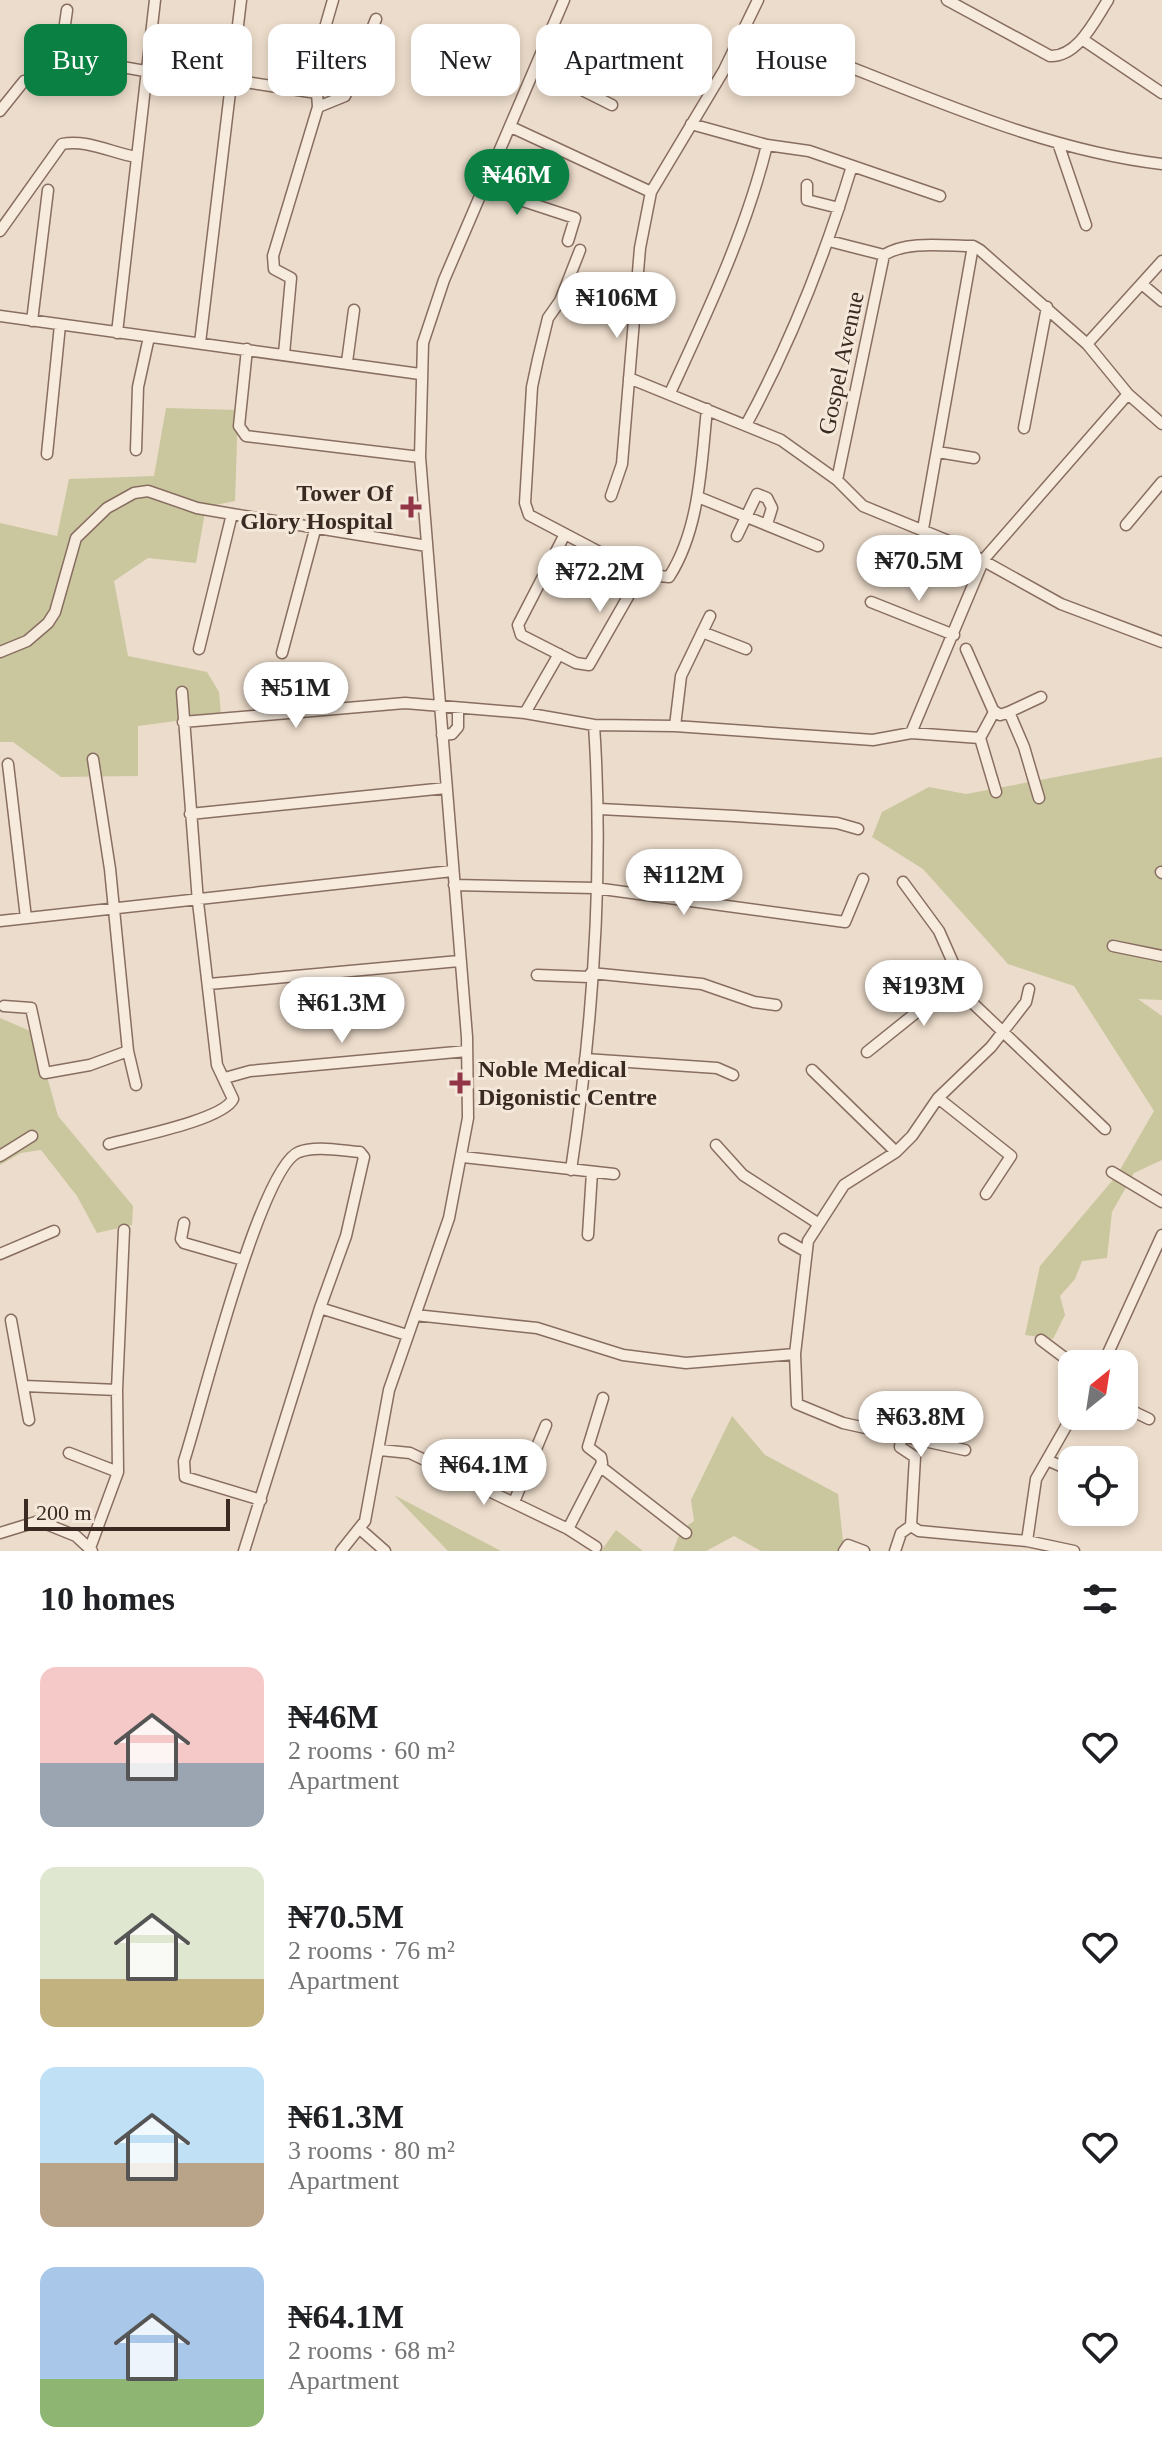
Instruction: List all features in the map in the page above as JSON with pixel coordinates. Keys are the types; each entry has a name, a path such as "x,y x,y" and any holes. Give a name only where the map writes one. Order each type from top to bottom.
{"street":[{"path":"152,24 155,0"},
{"path":"238,24 241,0"},
{"path":"326,24 333,0"},
{"path":"554,24 564,0"},
{"path":"748,24 758,0"},
{"path":"947,0 1050,56 1060,56 1082,39 1108,0"},
{"path":"67,10 61,52 66,57 143,71"},
{"path":"318,107 345,96 376,19"},
{"path":"1082,39 1162,93"},
{"path":"611,496 622,464 640,248 651,192 728,60"},
{"path":"341,1551 365,1521 389,1390 449,1218 468,1118 467,1051 420,457 420,374 429,323 536,67"},
{"path":"855,68 914,89 992,123 1058,143 1162,164"},
{"path":"0,111 24,81"},
{"path":"117,333 143,90"},
{"path":"200,343 230,96"},
{"path":"284,354 291,278 272,265 318,107 317,96"},
{"path":"594,96 612,105"},
{"path":"691,124 767,145 809,151 940,196"},
{"path":"511,127 651,192"},
{"path":"1058,143 1086,225"},
{"path":"0,231 62,144 101,147 111,153 136,157"},
{"path":"670,393 717,290 758,180 767,145"},
{"path":"746,425 792,333 829,241 852,166"},
{"path":"486,182 526,203 575,218 568,241"},
{"path":"807,185 807,200 839,208"},
{"path":"32,321 48,190"},
{"path":"829,241 884,255 894,248 973,246 1087,344 1128,394 1162,424"},
{"path":"923,529 973,246"},
{"path":"580,250 560,301 548,318 532,387 525,503 529,515 641,574 664,579 671,575 698,497 707,409"},
{"name":"Gospel Avenue","path":"837,480 884,255"},
{"path":"1087,344 1162,261"},
{"path":"1143,285 1162,301"},
{"path":"560,301 636,318"},
{"path":"1024,428 1047,307"},
{"path":"347,362 354,310"},
{"path":"0,316 420,374"},
{"path":"47,454 60,325"},
{"path":"136,450 138,387 149,337"},
{"path":"247,349 239,426 246,436 420,457"},
{"path":"629,378 781,440 837,480 863,506 923,529 984,559 1061,604 1162,642"},
{"path":"911,733 984,559 1128,394"},
{"path":"938,452 974,458"},
{"path":"1126,525 1162,482"},
{"path":"0,652 27,641 48,623 55,612 76,538 107,508 134,493 148,491 197,508 315,530 427,546"},
{"path":"737,536 757,494 767,498 772,508 767,524"},
{"path":"698,497 818,546"},
{"path":"199,649 232,514"},
{"path":"282,653 315,530"},
{"path":"565,534 517,628 521,635 584,666 593,662 641,574"},
{"path":"871,602 954,635"},
{"path":"675,726 681,676 710,616"},
{"path":"702,632 746,649"},
{"path":"966,649 994,712 1000,715 1041,697"},
{"path":"525,713 559,654"},
{"path":"109,1144 223,1109 233,1099 217,1065 198,902 182,692"},
{"path":"183,722 405,703 525,713 594,725 675,726 873,740 911,733 980,738"},
{"path":"442,735 452,734 458,727 458,708"},
{"path":"994,712 980,738 996,792"},
{"path":"1009,712 1024,747 1039,798"},
{"path":"571,1170 585,1059 600,809 594,725"},
{"path":"93,759 114,908 128,1051 136,1085"},
{"path":"8,764 26,918"},
{"path":"190,814 446,788"},
{"path":"600,809 837,823 858,829"},
{"path":"0,921 198,902 452,871"},
{"path":"454,885 595,888 845,922 863,879"},
{"path":"903,882 939,931 960,991 1105,1129"},
{"path":"1113,946 1162,956"},
{"path":"209,984 459,961"},
{"path":"537,975 589,977 591,973"},
{"path":"591,973 702,984 754,1002 776,1005"},
{"path":"867,1052 958,979"},
{"path":"965,1450 901,1439 800,1408 794,1388 795,1354 805,1251 844,1185 896,1152 912,1136 938,1098 991,1047 1026,1002 1029,989"},
{"path":"4,1006 31,1008 42,1068 47,1073 90,1065 128,1051"},
{"path":"225,1078 250,1071 467,1051"},
{"path":"585,1059 717,1068 733,1075"},
{"path":"812,1070 896,1152"},
{"path":"938,1098 1011,1156 986,1194"},
{"path":"0,1156 32,1136"},
{"path":"716,1145 743,1175 819,1224"},
{"path":"244,1551 261,1500 320,1308 346,1236 364,1157 361,1153 309,1150 294,1155 256,1222 182,1468 185,1477 261,1500"},
{"path":"463,1157 614,1174"},
{"path":"588,1235 592,1172"},
{"path":"1112,1172 1162,1202"},
{"path":"184,1223 181,1239 184,1243 243,1260"},
{"path":"0,1533 39,1521 76,1536 91,1550 118,1472 117,1390 124,1230"},
{"path":"0,1254 54,1231"},
{"path":"1109,1350 1162,1235"},
{"path":"784,1239 805,1251"},
{"path":"320,1308 407,1335"},
{"path":"415,1315 537,1328 632,1357 686,1363 795,1354"},
{"path":"11,1320 29,1420"},
{"path":"1041,1340 1058,1353"},
{"path":"25,1386 117,1390"},
{"path":"568,1529 601,1467 601,1457 588,1447 603,1398"},
{"path":"1138,1414 1149,1419"},
{"path":"514,1502 546,1425"},
{"path":"1027,1541 1036,1479 1064,1430"},
{"path":"901,1439 903,1451 915,1457 911,1526"},
{"path":"380,1450 410,1453 568,1529 596,1547"},
{"path":"69,1453 118,1472"},
{"path":"1047,1460 1058,1465"},
{"path":"601,1467 686,1533"},
{"path":"911,1526 919,1531 1009,1546 1027,1541 1074,1551"},
{"path":"895,1551 901,1533 911,1526"},
{"path":"360,1529 385,1551"},
{"path":"844,1551 848,1545 864,1551"}],"shaded area":[{"path":"166,408 238,410 235,501 206,507 196,563 148,558 114,581 128,656 207,672 219,692 221,715 138,726 138,776 61,777 13,742 0,742 0,523 57,536 69,479 154,476"},
{"path":"1162,757 1162,1000 1138,999 1162,1016 1162,1160 1134,1173 1112,1212 1107,1258 1082,1261 1075,1279 1060,1296 1065,1315 1053,1339 1025,1335 1040,1266 1117,1175 1154,1111 1074,986 1008,964 923,869 872,837 882,812 929,787 966,794"},
{"path":"0,1018 35,1033 58,1116 133,1206 132,1225 97,1233 77,1196 41,1150 21,1153 0,1165"},
{"path":"732,1416 765,1455 838,1494 844,1551 761,1551 734,1536 706,1551 673,1551 681,1530 694,1521 691,1500"},
{"path":"394,1495 501,1551 448,1551"},
{"path":"616,1530 643,1551 601,1551"}],"place":[{"name":"Tower Of Glory Hospital","path":"411,507"},
{"name":"Noble Medical Digonistic Centre","path":"460,1083"}]}
